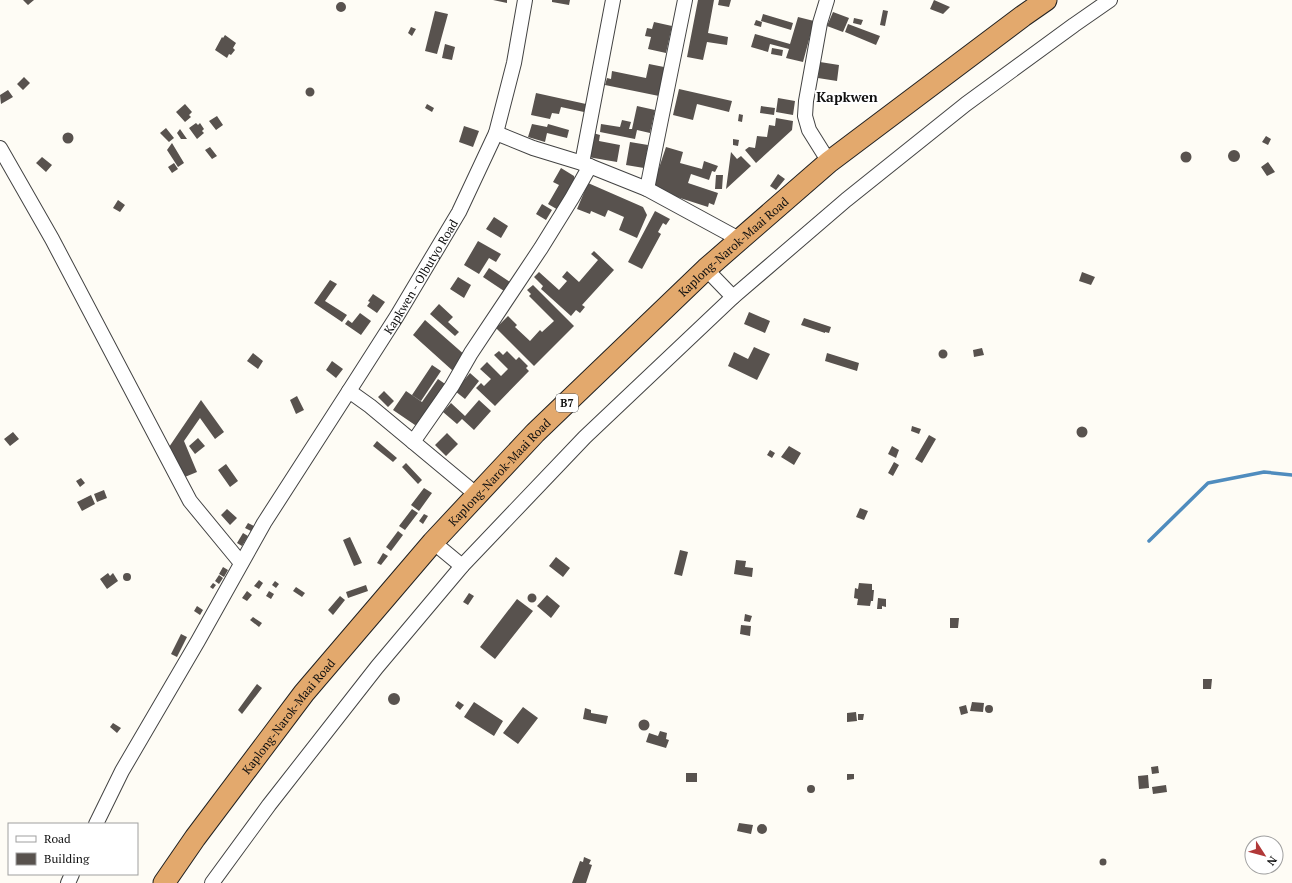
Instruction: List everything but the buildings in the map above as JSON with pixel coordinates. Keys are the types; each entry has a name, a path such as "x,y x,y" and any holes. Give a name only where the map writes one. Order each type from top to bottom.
{"highway":[{"name":"Kaplong-Narok-Maai Road","path":"164,883 195,838 304,693 433,542 535,434 706,269 829,162 1016,20 1046,0"}],"street":[{"name":"Kapkwen - Olbutyo Road","path":"96,823 122,771 264,523 397,316 460,212 496,133 514,63 525,0"},
{"path":"413,442 448,392 471,353 541,248 572,198 586,164 613,0"},
{"path":"647,190 685,0"},
{"path":"827,0 820,23 806,101 805,116 809,130 829,162"},
{"path":"212,883 269,805 372,673 462,566 585,437 733,297 846,200 966,104 1110,0"},
{"path":"496,133 533,148 586,164 647,190 739,239"},
{"path":"0,148 59,252 190,501 241,563"},
{"path":"706,269 733,297"},
{"path":"349,391 370,406 477,494"},
{"path":"433,542 462,566"}],"waterway":[{"path":"1149,541 1208,483 1264,472 1292,475"}],"district":[{"name":"Kapkwen","path":"847,96"}]}
